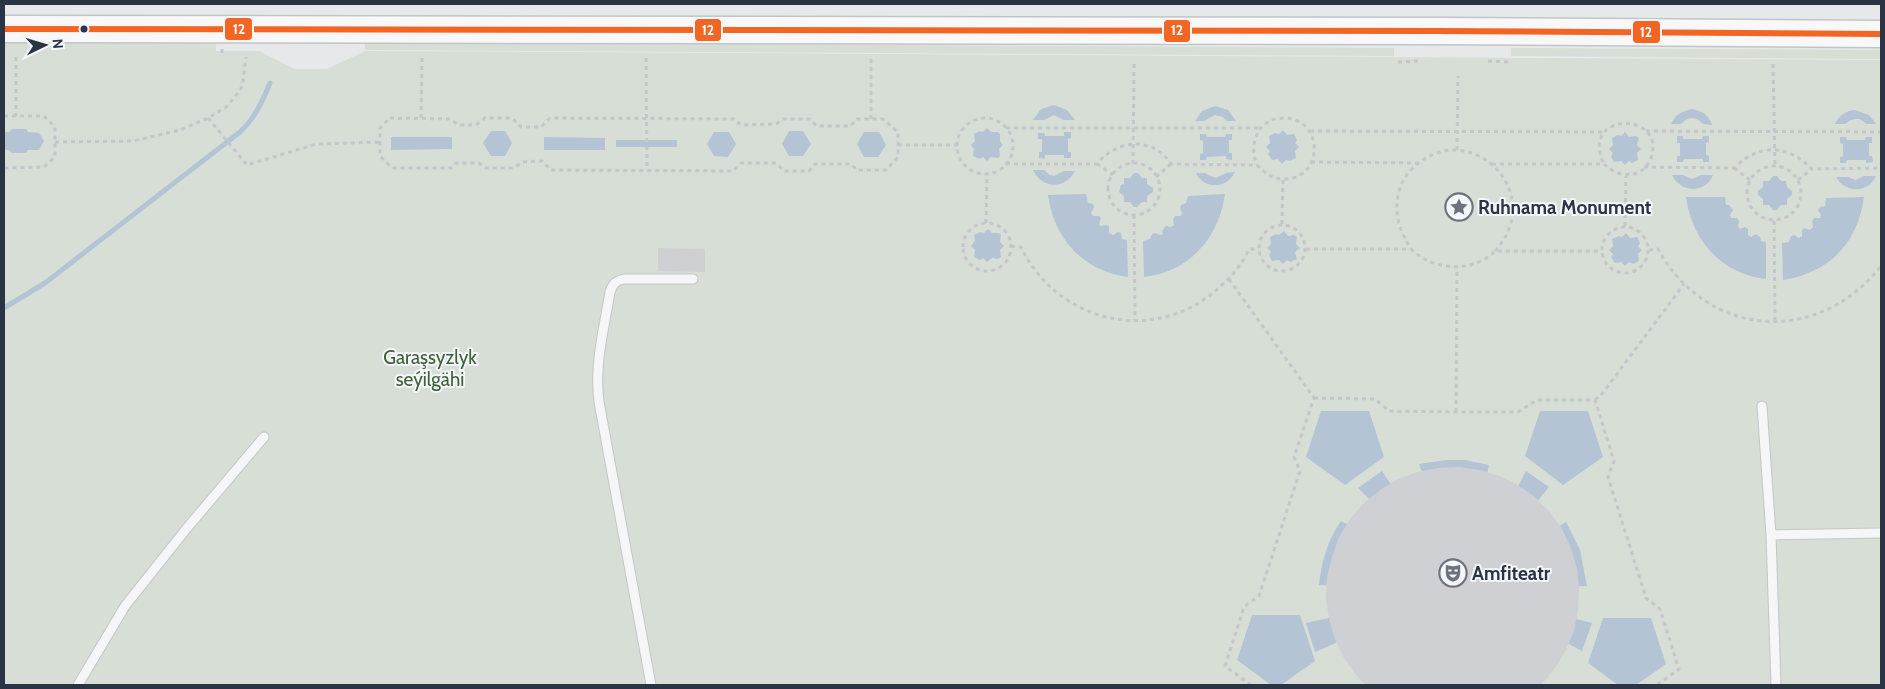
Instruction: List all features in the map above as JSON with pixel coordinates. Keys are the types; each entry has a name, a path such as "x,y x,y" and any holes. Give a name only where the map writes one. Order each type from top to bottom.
{"main road":[{"path":"4,29 1437,31 1881,34"}],"lane":[{"path":"651,685 596,381 612,285 624,279 693,279"},
{"path":"1762,406 1771,535 1776,685"},
{"path":"78,685 125,606 187,528 264,438"},
{"path":"1771,535 1881,533"}],"path":[{"path":"16,56 16,116"},
{"path":"421,118 422,57"},
{"path":"55,142 134,141 180,130 208,118 226,107 240,91 244,82 246,58"},
{"path":"646,58 647,170"},
{"path":"872,59 872,119"},
{"path":"1133,164 1134,60"},
{"path":"1398,62 1420,61"},
{"path":"1488,62 1508,62"},
{"path":"1773,64 1774,166"},
{"path":"1457,150 1458,76"},
{"path":"4,116 44,116 55,127 56,157 44,167 4,168"},
{"path":"208,118 247,165 316,144 380,142"},
{"path":"390,118 421,118 450,119 459,125 476,125 485,118 512,118 521,127 541,127 550,118 647,121 734,119 742,125 776,124 783,119 809,119 817,126 851,126 857,119 883,119 898,132 898,157 886,170 857,170 851,164 815,164 809,171 784,171 776,163 741,163 733,171 551,170 542,161 523,162 513,168 486,168 479,163 456,163 451,168 392,168 380,156 380,128 390,118"},
{"path":"1278,118 1289,118 1299,121 1309,131 1313,137 1315,148 1311,162 1302,174 1294,178 1283,179 1265,174 1254,157 1253,148 1255,137 1260,128 1268,121 1278,118"},
{"path":"980,119 990,119 999,122 1006,128 1013,146 1012,155 1006,164 1001,169 987,174 976,173 968,169 958,154 957,145 959,136 964,128 971,122 980,119"},
{"path":"1621,122 1630,122 1646,132 1651,139 1652,148 1651,157 1644,168 1626,176 1610,170 1604,164 1599,149 1601,139 1612,126 1621,122"},
{"path":"1006,128 1260,128"},
{"path":"1309,131 1606,132"},
{"path":"1646,132 1881,132"},
{"path":"1097,164 1112,150 1133,144 1146,145 1156,149 1165,155 1171,164"},
{"path":"898,145 957,145"},
{"path":"1457,150 1474,153 1501,172 1513,199 1513,214 1510,229 1503,242 1490,256 1476,263 1457,268 1439,265 1423,258 1411,249 1400,229 1396,210 1399,190 1409,172 1418,163 1440,152 1457,150"},
{"path":"1734,168 1742,160 1773,150 1794,154 1812,169"},
{"path":"1311,162 1418,163"},
{"path":"1006,164 1097,164 1113,175"},
{"path":"1133,164 1149,168 1156,177 1160,189 1155,204 1150,210 1134,215 1119,211 1110,198 1109,182 1113,175 1126,165 1133,164"},
{"path":"1156,177 1171,164 1258,165"},
{"path":"1492,164 1604,164"},
{"path":"1766,167 1783,167 1790,171 1798,180 1802,194 1800,202 1796,210 1783,220 1766,220 1752,210 1748,202 1747,193 1750,180 1758,171 1766,167"},
{"path":"1644,168 1734,168 1750,180"},
{"path":"1798,180 1812,169 1881,168"},
{"path":"986,223 987,174"},
{"path":"1625,226 1626,176"},
{"path":"1282,224 1283,179"},
{"path":"1134,215 1135,320"},
{"path":"1774,221 1775,322"},
{"path":"986,223 1003,229 1008,235 1011,246 1008,259 996,270 980,271 967,262 963,255 963,239 973,227 986,223"},
{"path":"1282,224 1296,229 1302,234 1306,249 1300,263 1294,268 1278,271 1265,263 1260,256 1259,248 1263,234 1268,229 1282,224"},
{"path":"1625,226 1637,229 1643,235 1649,250 1644,264 1632,273 1625,274 1611,269 1605,263 1602,251 1603,241 1607,234 1614,229 1625,226"},
{"path":"1011,246 1021,247 1030,265 1040,278 1066,300 1096,315 1112,319 1135,320 1160,318 1193,306 1229,279 1249,249 1259,248"},
{"path":"1306,249 1411,249"},
{"path":"1649,250 1658,249 1666,264 1684,284 1702,300 1717,309 1750,320 1775,322 1801,319 1833,308 1861,289 1881,266"},
{"path":"1495,251 1602,251"},
{"path":"1456,412 1457,268"},
{"path":"1229,279 1314,398"},
{"path":"1314,398 1374,399 1389,411 1456,412 1518,412 1537,400 1595,400 1602,394 1684,284"},
{"path":"1252,685 1225,666 1244,607 1259,596 1262,588 1300,471 1294,457 1314,398"},
{"path":"1595,400 1614,461 1608,477 1646,598 1660,609 1679,669 1657,685"}],"green space":[{"name":"Garaşsyzlyk seýilgähi","path":"4,42 216,43 216,51 259,51 295,69 327,69 365,51 1881,60 1881,685 4,685"},
{"path":"365,42 1394,48 1394,56 365,50"},
{"path":"1511,48 1881,50 1881,59 1511,56"}],"water":[{"path":"1054,105 1067,110 1075,120 1064,120 1054,115 1044,120 1033,120 1041,109"},
{"path":"1215,106 1228,110 1236,121 1227,121 1223,117 1215,115 1204,121 1195,121 1202,111"},
{"path":"1692,109 1705,114 1712,125 1703,124 1697,119 1692,118 1687,119 1681,124 1671,124 1679,114"},
{"path":"1855,110 1869,115 1876,124 1866,124 1860,119 1855,119 1845,124 1835,124 1843,114"},
{"path":"987,128 991,132 998,132 1000,134 1000,141 1003,145 999,149 1000,156 998,158 991,157 987,161 983,157 980,159 973,156 974,149 971,145 975,141 974,134 980,131 983,132"},
{"path":"12,129 26,129 28,132 39,133 44,141 39,150 28,150 26,153 12,153 9,150 4,150 4,132 9,132"},
{"path":"1283,130 1287,135 1294,134 1297,140 1295,143 1299,147 1295,151 1296,158 1290,161 1286,160 1282,164 1278,159 1272,160 1268,154 1270,151 1266,147 1270,143 1269,136 1275,133 1279,134"},
{"path":"491,131 505,131 512,143 505,156 491,156 483,143"},
{"path":"789,131 803,131 811,144 803,156 789,156 782,144"},
{"path":"714,132 729,132 736,144 728,157 714,156 707,144"},
{"path":"864,132 879,132 886,145 878,157 864,157 857,144"},
{"path":"1064,132 1071,132 1071,138 1068,139 1068,152 1071,152 1071,158 1064,158 1064,155 1045,155 1045,159 1039,158 1039,152 1042,152 1042,139 1038,139 1038,133 1044,133 1045,136 1064,136"},
{"path":"1625,132 1629,137 1636,136 1639,138 1637,145 1641,149 1637,153 1638,160 1632,163 1629,161 1625,165 1621,161 1614,162 1611,156 1613,153 1609,149 1613,145 1612,138 1618,135 1621,136"},
{"path":"1200,134 1206,134 1207,137 1225,137 1226,134 1232,134 1232,140 1229,140 1229,153 1232,153 1232,160 1226,159 1226,156 1207,157 1206,160 1200,160 1200,154 1203,153 1203,141 1200,140"},
{"path":"1677,136 1683,136 1683,139 1702,139 1703,136 1709,136 1709,142 1706,143 1706,155 1709,156 1709,162 1703,162 1703,159 1684,159 1683,162 1677,162 1677,156 1680,156 1680,143 1677,143"},
{"path":"391,137 452,137 452,149 391,150"},
{"path":"544,137 605,138 605,150 544,150"},
{"path":"1840,137 1846,137 1847,140 1865,140 1866,137 1872,137 1872,143 1869,143 1869,156 1872,156 1873,162 1866,163 1866,160 1847,160 1846,163 1840,163 1840,157 1843,156 1843,144 1840,143"},
{"path":"616,140 677,140 677,147 616,147"},
{"path":"1033,170 1044,170 1054,176 1064,171 1075,171 1065,182 1054,185 1042,181"},
{"path":"1235,172 1227,182 1216,185 1204,182 1196,173 1205,173 1216,178 1226,173"},
{"path":"1134,173 1138,173 1142,178 1147,178 1147,184 1153,188 1153,192 1147,196 1147,202 1142,202 1137,207 1134,207 1130,202 1124,202 1124,196 1119,192 1121,185 1124,184 1124,178 1130,178"},
{"path":"1672,175 1683,175 1692,179 1701,175 1713,175 1705,186 1693,189 1681,185"},
{"path":"1773,176 1777,176 1781,181 1786,181 1787,187 1792,191 1792,195 1787,199 1787,205 1781,205 1777,210 1773,210 1769,205 1763,205 1763,199 1758,195 1758,191 1763,187 1763,181 1769,181"},
{"path":"1864,176 1876,176 1868,186 1856,189 1845,186 1836,177 1848,177 1856,180"},
{"path":"1086,194 1088,203 1093,204 1094,207 1091,213 1093,216 1101,218 1099,224 1101,226 1107,225 1109,233 1113,235 1118,232 1121,233 1122,239 1127,240 1128,277 1112,274 1084,260 1064,239 1057,226 1051,211 1048,195"},
{"path":"1225,194 1222,210 1216,225 1209,238 1199,250 1175,268 1160,274 1144,277 1143,241 1150,239 1152,234 1163,234 1162,231 1166,226 1171,227 1174,225 1173,219 1175,216 1181,216 1181,205 1186,203 1188,196"},
{"path":"1686,197 1725,197 1726,205 1729,205 1733,210 1730,215 1731,218 1737,218 1740,229 1745,227 1748,229 1748,235 1751,237 1756,234 1761,238 1761,241 1766,242 1766,279 1750,276 1736,270 1712,253 1702,241 1695,228 1689,213"},
{"path":"1864,197 1861,213 1855,228 1848,242 1838,253 1814,271 1783,280 1782,243 1789,242 1791,236 1794,235 1799,238 1802,236 1804,228 1810,230 1813,227 1812,221 1814,218 1820,218 1821,215 1818,210 1820,207 1825,206 1826,198"},
{"path":"988,229 992,233 999,233 1001,235 1000,242 1004,246 1000,250 1001,257 998,259 992,258 987,262 983,258 980,260 974,257 975,250 971,246 975,241 974,235 980,232 984,233"},
{"path":"1284,231 1288,236 1294,235 1297,237 1296,244 1300,248 1295,252 1297,259 1290,262 1287,260 1283,264 1279,260 1272,261 1269,255 1271,252 1267,248 1271,244 1270,237 1276,234 1279,235"},
{"path":"1626,233 1630,238 1637,237 1640,243 1638,246 1642,250 1638,254 1639,261 1633,264 1629,262 1625,266 1621,262 1615,263 1611,257 1613,254 1609,250 1613,246 1612,239 1619,236 1622,237"},
{"path":"1321,411 1369,411 1384,457 1345,485 1306,457"},
{"path":"1540,411 1588,411 1603,457 1563,485 1525,456"},
{"path":"1446,460 1465,460 1489,465 1478,514 1436,513 1419,464"},
{"path":"1382,471 1412,515 1396,525 1358,488"},
{"path":"1526,471 1549,487 1517,526 1503,515"},
{"path":"1341,521 1388,548 1374,587 1319,585 1321,568 1326,552 1332,536"},
{"path":"1566,522 1580,550 1587,586 1538,587 1526,548"},
{"path":"1365,610 1370,628 1315,652 1306,623"},
{"path":"1544,611 1592,623 1582,651 1539,628"},
{"path":"1252,615 1300,615 1315,661 1281,685 1271,685 1237,660"},
{"path":"1603,618 1651,618 1666,664 1636,685 1618,685 1588,663"}],"building":[{"path":"658,248 705,249 705,272 658,271"},
{"name":"Amfiteatr","path":"1459,467 1480,470 1500,476 1518,485 1535,497 1550,512 1562,529 1571,548 1577,569 1579,589 1574,631 1566,650 1555,668 1541,685 1366,685 1344,658 1335,639 1329,619 1326,598 1327,577 1339,537 1350,519 1364,503 1398,479 1417,472"}],"waterway":[{"path":"4,308 45,283 240,132 254,115 270,83"}],"transit line":[{"name":"12","path":"4,29 1437,31 1881,34"}],"place":[{"name":"Ruhnama Monument","path":"1459,207"},
{"name":"Amfiteatr","path":"1453,573"}]}
